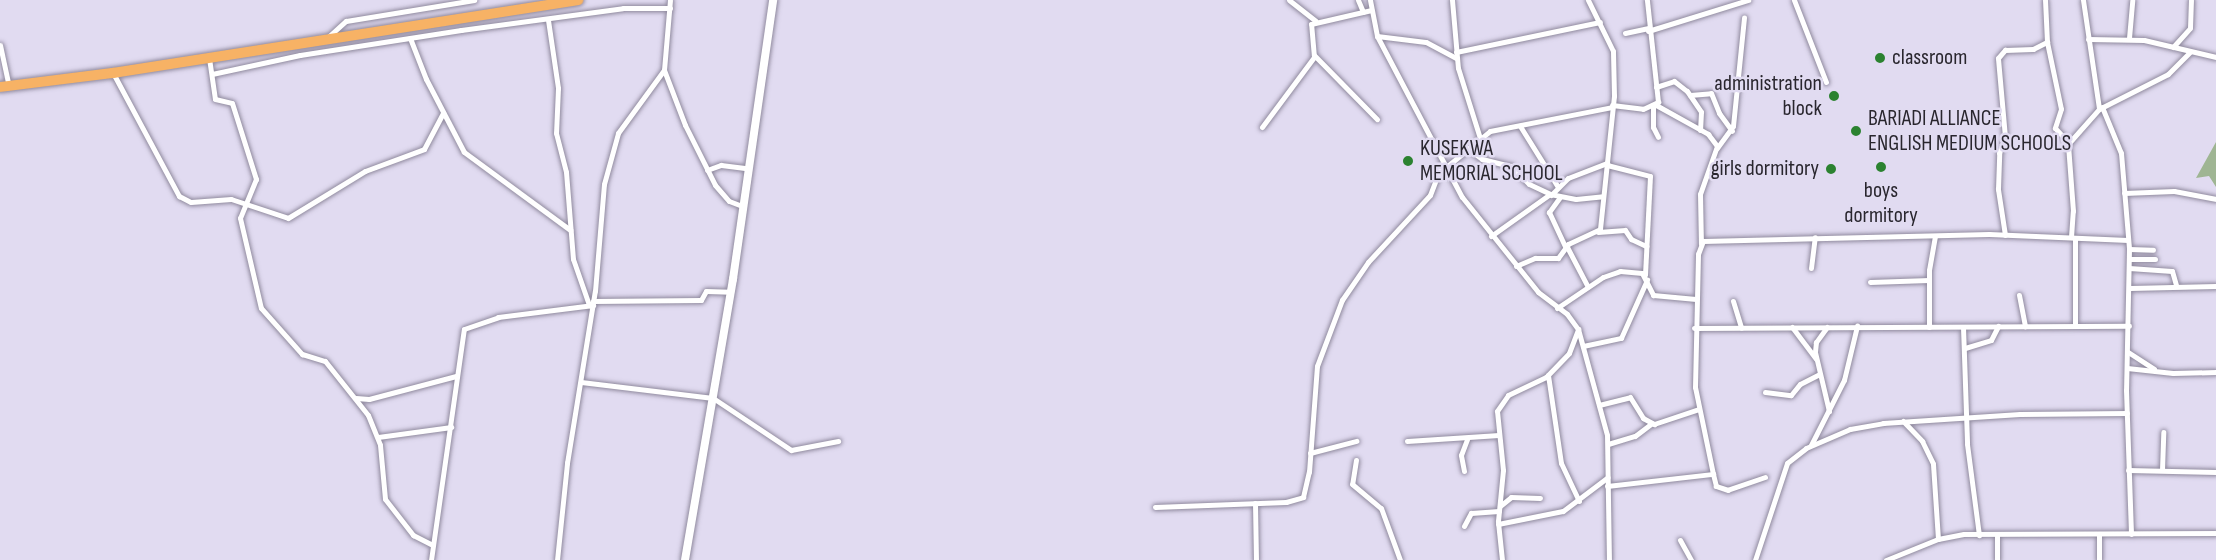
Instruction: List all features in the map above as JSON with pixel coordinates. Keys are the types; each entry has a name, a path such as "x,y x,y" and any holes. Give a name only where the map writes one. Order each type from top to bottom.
{"highway":[{"path":"5,87 113,73 578,0"}],"street":[{"path":"327,39 346,21 474,0"},
{"path":"670,0 664,70 674,101 719,191 742,206"},
{"path":"685,560 730,292 773,0"},
{"path":"1289,0 1316,21"},
{"path":"1358,0 1364,12"},
{"path":"1370,0 1377,36 1444,166 1491,236 1516,266 1578,329 1608,444 1609,560"},
{"path":"1452,0 1456,55 1480,138"},
{"path":"1588,0 1613,51 1612,106 1598,232"},
{"path":"1647,0 1648,30 1656,87 1653,127 1658,137"},
{"path":"1625,33 1648,30 1748,0"},
{"path":"1794,0 1826,82"},
{"path":"2045,0 2047,42 2061,104 2056,132 2068,143 2073,212 2075,325"},
{"path":"2083,0 2100,108 2117,138 2130,249 2127,413 2131,534"},
{"path":"2129,38 2132,0"},
{"path":"2174,46 2189,33 2191,0"},
{"path":"212,74 300,55 410,38 623,8 670,8"},
{"path":"1371,10 1316,21 1310,27 1314,55 1377,119"},
{"path":"1744,18 1732,131 1717,148 1700,194 1701,244 1694,328 1699,409 1716,486 1728,490 1765,477"},
{"path":"548,20 558,88 556,133 566,172 575,270 592,304"},
{"path":"1377,36 1426,42 1456,55 1600,22"},
{"path":"410,38 443,113 470,158 570,230"},
{"path":"2088,39 2129,38 2216,57"},
{"path":"2005,235 1998,189 1999,153 2005,137 1998,58 2005,50 2033,49 2047,42"},
{"path":"0,45 5,87"},
{"path":"2068,143 2100,108 2168,74 2190,52"},
{"path":"1262,127 1314,55"},
{"path":"209,57 215,99 232,103 256,178 240,218 263,313 302,354 325,361 370,417 378,437 386,500 413,535 433,545"},
{"path":"557,560 592,304 602,194 618,133 664,70"},
{"path":"113,73 178,195 191,201 227,199 293,218 365,171 424,149 443,113"},
{"path":"1656,87 1674,81 1690,95 1702,117 1700,130"},
{"path":"1690,95 1711,93 1719,113 1732,131"},
{"path":"1155,507 1255,503 1303,497 1310,453 1317,366 1342,300 1368,262 1430,195 1444,166 1480,138 1500,128 1520,126 1612,106 1655,106 1713,138 1717,148"},
{"path":"1520,126 1558,187"},
{"path":"1467,148 1478,157 1511,166 1528,184 1550,194 1560,197 1603,196"},
{"path":"1491,236 1550,194 1568,178 1607,164 1650,176 1646,278 1653,295 1696,299"},
{"path":"707,170 721,165 747,168"},
{"path":"2124,193 2174,191 2216,199"},
{"path":"1560,197 1549,212 1588,287"},
{"path":"1516,266 1535,258 1558,258 1565,246 1598,232 1625,230 1631,239 1646,246"},
{"path":"1701,244 1715,238 2005,235 2128,240"},
{"path":"1811,268 1815,237"},
{"path":"1929,327 1929,280 1935,237"},
{"path":"2130,249 2153,250"},
{"path":"2129,259 2155,259"},
{"path":"2129,268 2172,271 2176,285"},
{"path":"1557,308 1611,273 1628,271 1646,278"},
{"path":"1583,346 1621,338 1646,278"},
{"path":"1870,282 1929,280"},
{"path":"2130,288 2176,285 2216,286"},
{"path":"430,560 452,427 462,331 469,324 555,307 701,300 706,291 730,292"},
{"path":"2019,295 2025,326"},
{"path":"1733,301 1741,328"},
{"path":"1810,446 1829,411 1850,363 1857,326"},
{"path":"1694,328 2129,326"},
{"path":"1792,327 1816,359"},
{"path":"1827,327 1816,342 1816,359 1829,411"},
{"path":"1963,327 1967,417 1979,535"},
{"path":"1965,348 1991,340 1998,327"},
{"path":"1502,560 1498,524 1503,470 1497,411 1503,400 1548,375 1569,354 1578,329"},
{"path":"2128,352 2157,371"},
{"path":"2127,368 2216,372"},
{"path":"1765,392 1791,395 1800,384 1821,374"},
{"path":"1548,375 1561,463 1579,501"},
{"path":"356,398 369,399 456,376"},
{"path":"581,382 713,398 791,450 838,441"},
{"path":"1599,405 1630,397 1637,402 1643,418 1652,423"},
{"path":"1608,444 1635,436 1652,423 1699,409"},
{"path":"1755,560 1784,467 1810,446 1858,427 1967,417 2127,413"},
{"path":"1902,422 1922,441 1933,464 1938,539"},
{"path":"378,437 452,427"},
{"path":"2162,470 2163,432"},
{"path":"1407,441 1467,439 1500,435"},
{"path":"1464,471 1461,455 1467,439"},
{"path":"1310,453 1356,441"},
{"path":"1356,460 1352,484 1382,508 1400,560"},
{"path":"2128,470 2216,472"},
{"path":"1607,486 1713,474"},
{"path":"1498,524 1555,513 1579,501 1608,477"},
{"path":"1464,525 1471,513 1499,508 1511,497 1540,498"},
{"path":"1255,503 1256,560"},
{"path":"1886,560 1938,539 1979,535 2216,533"},
{"path":"2098,534 2099,560"},
{"path":"1997,535 1998,560"},
{"path":"1680,540 1691,560"}],"green space":[{"path":"2216,142 2216,187 2209,176 2196,178"}],"place":[{"name":"classroom","path":"1880,58"},
{"name":"administration block","path":"1834,96"},
{"name":"BARIADI ALLIANCE ENGLISH MEDIUM SCHOOLS","path":"1856,131"},
{"name":"KUSEKWA MEMORIAL SCHOOL","path":"1408,161"},
{"name":"boys dormitory","path":"1881,167"},
{"name":"girls dormitory","path":"1831,169"}]}
